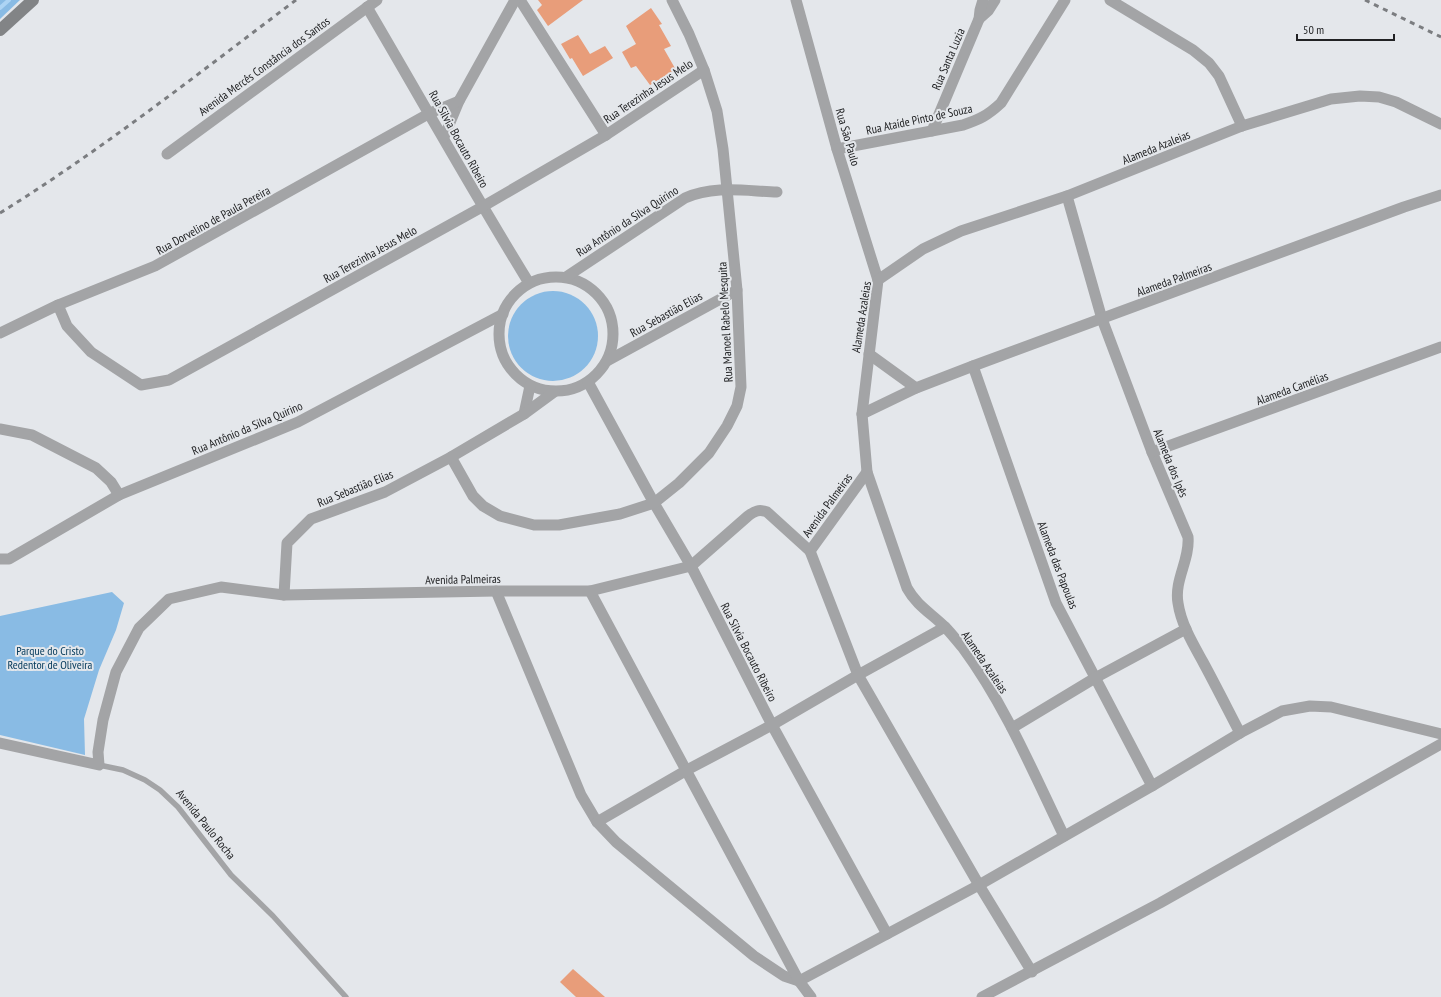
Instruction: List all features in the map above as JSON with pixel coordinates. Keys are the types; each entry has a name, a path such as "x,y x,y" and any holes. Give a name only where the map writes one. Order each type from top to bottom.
{"main road":[{"path":"0,30 33,0"}],"street":[{"name":"Avenida Mercês Constância dos Santos","path":"167,154 377,0"},
{"path":"444,137 459,101 515,0"},
{"path":"520,0 606,135"},
{"name":"Rua Manoel Rabelo Mesquita","path":"451,457 473,496 484,506 500,516 534,525 567,524 620,514 654,503 679,483 709,453 727,426 737,406 741,388 737,290 724,149 717,112 704,70 689,34 672,0"},
{"name":"Rua São Paulo","path":"796,0 837,149 878,280"},
{"name":"Rua Santa Luzia","path":"932,132 979,19 983,0"},
{"name":"Rua Santa Luzia","path":"979,19 988,11 995,0"},
{"name":"Rua Ataíde Pinto de Souza","path":"837,149 963,125 979,120 989,114 1001,103 1065,0"},
{"path":"1110,0 1193,50 1209,63 1219,76 1242,126"},
{"name":"Rua Silvia Bocauto Ribeiro","path":"367,7 444,137 482,207 529,283"},
{"name":"Rua Terezinha Jesus Melo","path":"58,305 67,326 91,352 141,385 169,380 482,207 606,135 704,70"},
{"name":"Alameda Azaleias","path":"1064,836 1012,728 981,676 962,648 945,627 920,607 912,598 907,588 867,472 862,414 878,280 923,249 961,231 1067,196 1242,126 1331,100 1360,96 1379,97 1396,102 1441,124"},
{"name":"Rua Dorvelino de Paula Pereira","path":"0,333 58,305 155,266 430,113 459,101"},
{"name":"Rua Antônio da Silva Quirino","path":"566,277 685,198 706,190 777,192"},
{"name":"Alameda Palmeiras","path":"862,414 916,388 974,366 1404,207 1441,195"},
{"name":"Alameda dos Ipês","path":"1067,196 1102,319 1152,452 1188,537 1189,546 1177,590 1178,604 1186,629 1240,733"},
{"path":"547,277 566,277 581,281 594,290 604,301 611,316 614,331 613,347 607,361 599,373 588,382 572,390 554,392 530,386 516,376 506,363 500,347 499,330 502,314 513,296 529,283 547,277"},
{"name":"Rua Sebastião Elias","path":"607,361 737,290"},
{"name":"Rua Antônio da Silva Quirino","path":"0,559 9,560 119,495 298,422 502,314"},
{"name":"Alameda Camélias","path":"1152,452 1441,348"},
{"path":"869,354 916,388"},
{"name":"Alameda das Papoulas","path":"974,366 1056,603 1152,786"},
{"name":"Rua Silvia Bocauto Ribeiro","path":"588,382 654,503 691,566 772,725 887,934"},
{"path":"524,414 530,386"},
{"name":"Rua Sebastião Elias","path":"284,595 287,543 311,519 385,492 451,457 524,414 554,392"},
{"path":"0,429 32,435 96,468 111,482 119,495"},
{"name":"Avenida Palmeiras","path":"99,765 98,752 103,720 116,672 139,628 169,599 221,588 284,595 496,591 590,591 691,566 748,516 757,510 767,512 810,550 867,472"},
{"path":"810,550 858,674 979,885 1032,972"},
{"path":"496,591 581,795 597,822 616,842 754,956 784,976 800,982 979,885 1152,786 1240,733 1282,711 1310,706 1331,707 1441,734"},
{"path":"590,591 800,982 811,997"},
{"path":"597,822 686,770 772,725 858,674 945,627"},
{"path":"1012,728 1095,678 1186,629"},
{"name":"Avenida Paulo Rocha","path":"0,743 99,765"},
{"path":"982,997 1032,972 1160,903 1441,744"}],"lane":[{"name":"Avenida Paulo Rocha","path":"99,765 123,770 145,780 160,790 178,807 231,875 273,916 346,997"}],"green space":[{"path":"0,0 20,0 0,19"},
{"path":"553,291 570,294 585,304 595,319 598,336 595,353 585,368 570,378 553,381 536,378 521,368 511,353 508,336 511,319 521,304 536,294"},
{"name":"Parque do Cristo Redentor de Oliveira","path":"112,592 124,603 116,630 99,670 84,719 85,755 0,735 0,616"}],"building":[{"path":"538,0 583,0 548,26 537,10 542,5"},
{"path":"651,8 662,24 659,25 671,46 664,49 676,70 650,85 636,66 631,68 622,52 636,44 626,26"},
{"path":"578,35 590,54 605,46 613,58 583,76 561,44"},
{"path":"573,969 605,997 576,997 560,982"}],"waterway":[{"path":"0,8 9,0"}],"railway":[{"path":"0,213 113,137 296,0"},
{"path":"1365,0 1441,37"}]}
